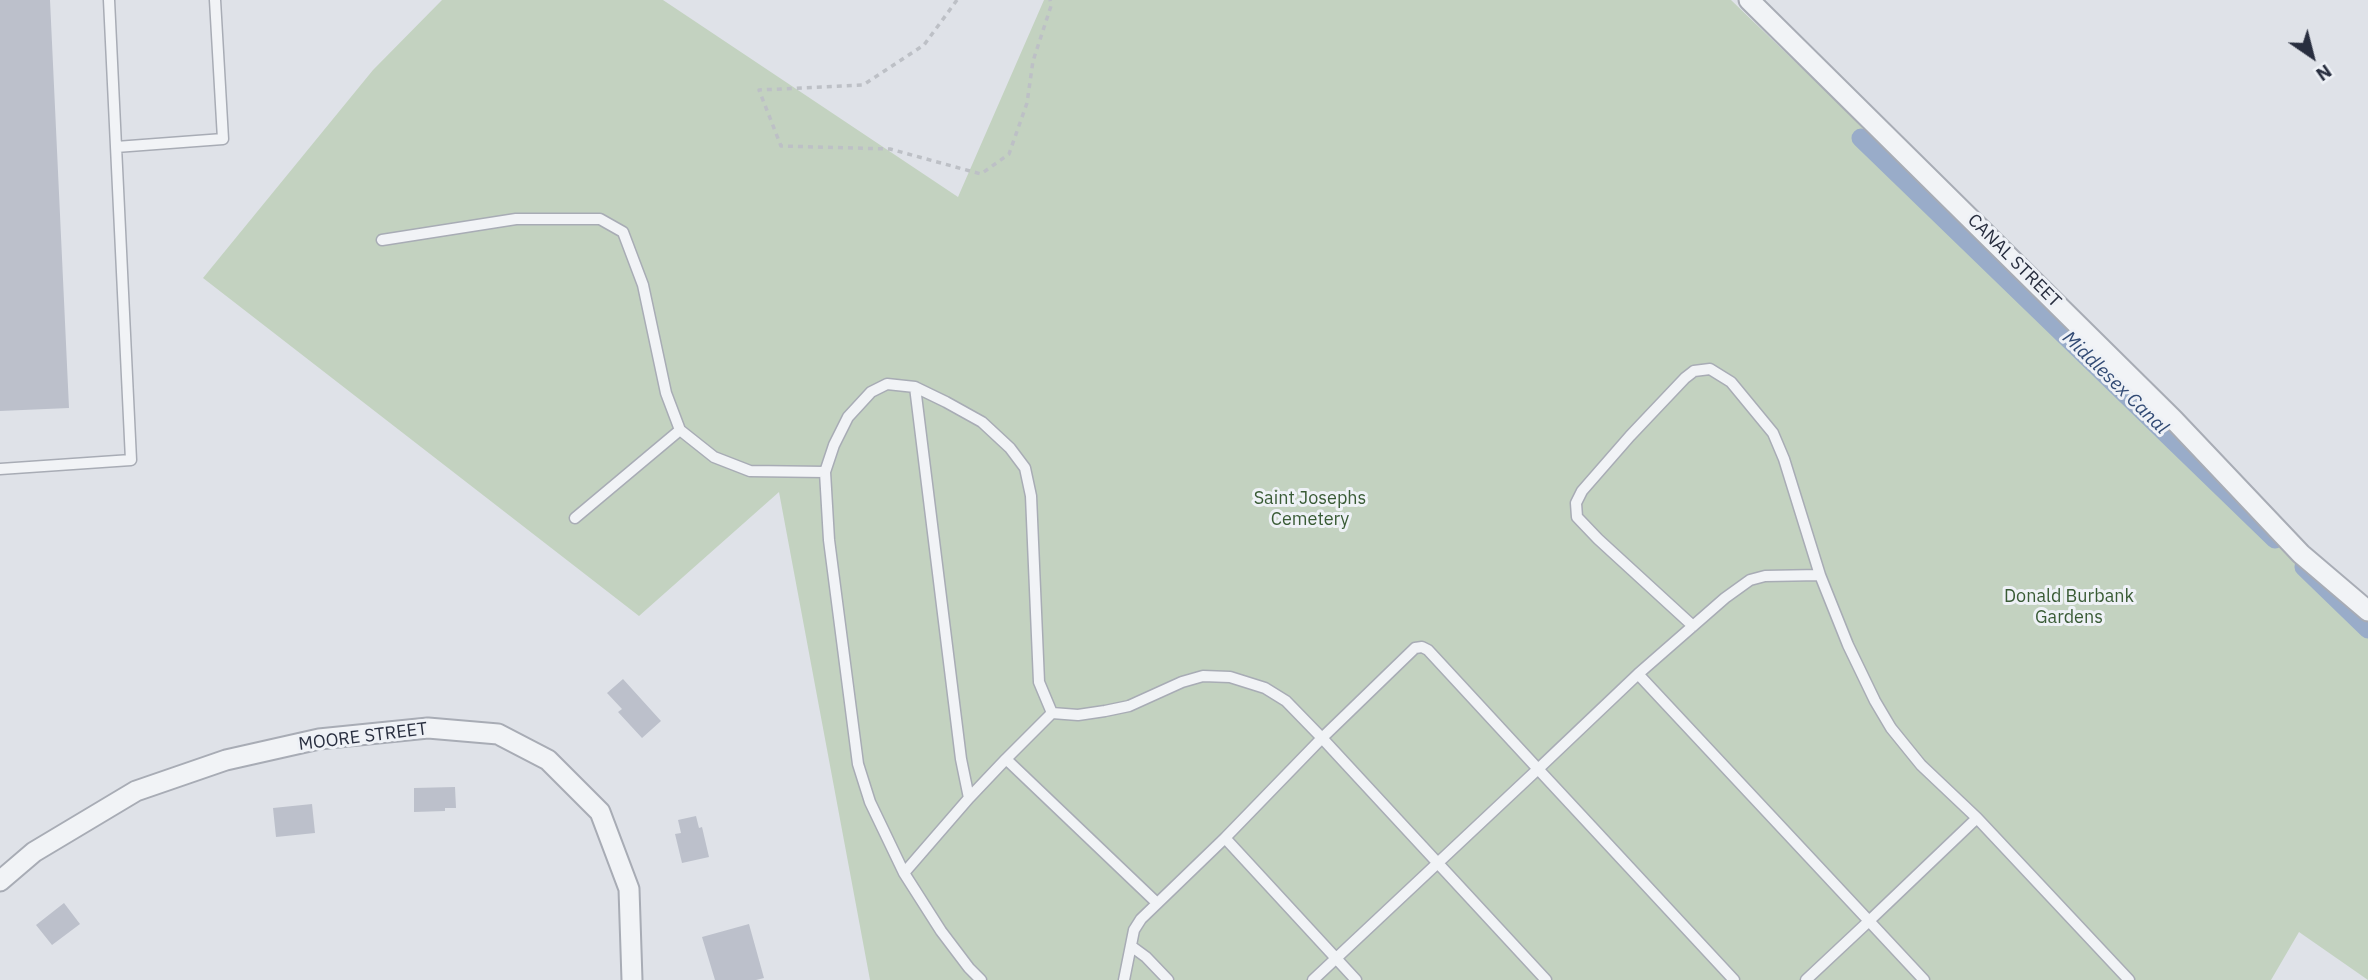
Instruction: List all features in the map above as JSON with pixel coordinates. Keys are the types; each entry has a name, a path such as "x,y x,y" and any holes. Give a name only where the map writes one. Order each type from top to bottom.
{"street":[{"name":"CANAL STREET","path":"1749,0 2173,419 2301,554 2368,611"},
{"name":"MOORE STREET","path":"0,881 34,852 136,791 226,760 319,739 428,728 498,734 548,760 600,812 629,889 632,980"}],"lane":[{"path":"0,469 131,460 109,0"},
{"path":"116,147 223,139 215,0"},
{"path":"382,240 516,219 600,219 623,232 643,285 666,393 680,430 714,457 750,471 825,472"},
{"path":"1693,626 1577,517 1576,503 1582,491 1629,436 1695,370 1710,369 1731,382 1773,433 1784,459 1820,575 1848,646 1891,728 1921,765 1977,818 2129,980"},
{"path":"981,980 941,931 904,873 870,802 858,764 830,540 825,472 834,445 848,417 871,392 887,384 915,387 946,402 982,422 1010,448 1025,468 1031,496 1040,682 1052,713"},
{"path":"915,387 961,759 969,798"},
{"path":"575,518 680,430"},
{"path":"1313,980 1638,674 1750,580 1765,576 1820,575"},
{"path":"1125,980 1134,930 1157,903 1415,648 1422,647 1734,980"},
{"path":"1638,674 1924,980"},
{"path":"904,873 969,798 1052,713 1078,715 1105,711 1129,706 1182,682 1203,676 1230,677 1265,688 1286,701 1546,980"},
{"path":"1006,759 1157,903"},
{"path":"1806,980 1977,818"},
{"path":"1225,838 1356,980"},
{"path":"1131,946 1168,980"}],"path":[{"path":"957,0 924,45 863,85 759,90 781,145 890,149 981,174 1009,154 1027,103 1033,61 1051,6 1050,0"}],"green space":[{"name":"Saint Josephs Cemetery","path":"442,0 663,0 958,197 1044,0 1731,0 2225,484 2368,620 2368,980 2299,932 2271,980 870,980 779,492 639,616 203,278 373,70"}],"building":[{"path":"0,0 50,0 69,408 0,411"},
{"path":"623,679 661,721 642,738 618,712 622,709 607,693"},
{"path":"455,787 456,808 414,812 414,788"},
{"path":"312,804 315,833 276,837 273,808"},
{"path":"696,816 699,828 702,827 709,857 682,863 675,834 681,833 678,820"},
{"path":"64,903 80,924 52,945 36,925"},
{"path":"749,924 764,978 715,980 702,937"}],"waterway":[{"name":"Middlesex Canal","path":"1861,138 2275,539"},
{"name":"Middlesex Canal","path":"2304,567 2368,629"}],"park label":[{"name":"Donald Burbank Gardens","path":"2069,607"}]}
